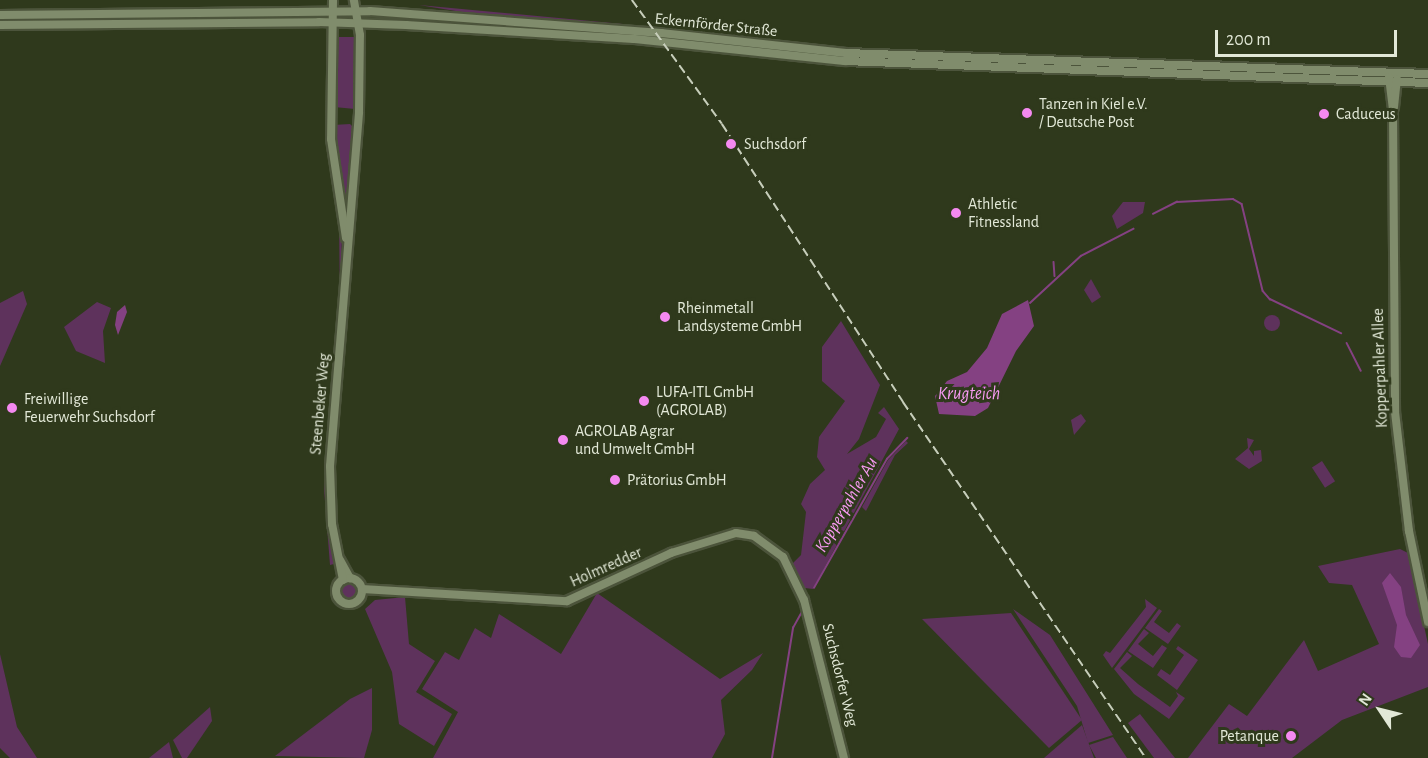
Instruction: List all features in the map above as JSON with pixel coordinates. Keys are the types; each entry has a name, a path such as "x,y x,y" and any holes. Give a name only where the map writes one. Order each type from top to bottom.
{"street":[{"name":"Steenbeker Weg","path":"333,0 331,139 347,250"},
{"name":"Steenbeker Weg","path":"347,579 336,590 341,602 351,604 361,593 347,579 339,560 332,524 330,466 358,121 359,24 354,0"},
{"name":"Eckernförder Straße","path":"0,15 334,10 643,32 846,53 1393,77 1428,74"},
{"name":"Eckernförder Straße","path":"0,25 334,23 634,39 845,61 1145,67"},
{"name":"Eckernförder Straße","path":"1393,77 1428,83"},
{"name":"Kopperpahler Allee","path":"1393,77 1395,412 1409,531 1428,622"},
{"name":"Holmredder","path":"361,593 567,601 671,554 736,533 754,536 778,552 804,600"},
{"name":"Suchsdorfer Weg","path":"804,600 844,758"}],"shaded area":[{"path":"419,5 623,24 623,26 486,16"},
{"path":"374,19 457,20 476,23 374,21"},
{"path":"339,37 355,37 355,109 334,107"},
{"path":"325,123 342,235 340,308 339,218"},
{"path":"350,124 354,128 348,223 333,125"},
{"path":"1123,202 1145,202 1143,213 1117,229 1112,216"},
{"path":"1091,279 1101,297 1092,303 1084,290"},
{"path":"23,291 27,304 0,366 0,303"},
{"path":"97,302 111,308 103,331 105,363 76,351 64,327"},
{"path":"339,313 326,489 334,564 330,565 324,489"},
{"path":"1272,315 1278,317 1280,323 1278,329 1272,331 1266,329 1264,323 1266,317"},
{"path":"841,321 880,385 859,439 847,454 876,437 886,419 878,413 884,407 899,429 813,589 805,588 791,565 801,555 806,512 801,504 810,484 825,470 817,457 819,437 845,401 822,381 822,347"},
{"path":"1081,414 1086,421 1074,435 1071,420"},
{"path":"1247,438 1254,440 1249,449 1254,456 1254,451 1261,450 1262,461 1249,469 1235,459 1248,448"},
{"path":"906,441 908,443 895,455 866,511 862,507 888,460"},
{"path":"1322,461 1335,481 1325,488 1312,468"},
{"path":"1400,549 1408,553 1428,644 1428,687 1342,720 1292,758 1188,758 1229,704 1247,716 1304,640 1318,671 1379,644 1352,585 1329,583 1318,566"},
{"path":"349,581 356,584 359,591 356,598 349,601 342,598 339,591 342,584"},
{"path":"597,593 720,679 763,653 752,670 721,700 725,734 712,758 433,758 458,712 422,689 445,652 459,660 475,628 491,638 499,614 561,654"},
{"path":"405,597 409,644 435,661 416,692 452,714 434,746 399,724 392,672 365,609 375,600"},
{"path":"1145,599 1157,608 1112,668 1103,655 1106,651 1110,653 1146,607"},
{"path":"1013,609 1050,635 1113,735 1088,743 1077,706"},
{"path":"1159,609 1162,611 1154,622 1169,633 1177,623 1181,626 1168,644 1145,628"},
{"path":"1011,613 1082,720 1049,748 922,619"},
{"path":"1144,629 1149,633 1138,644 1153,656 1162,645 1167,648 1153,668 1128,651"},
{"path":"1178,646 1198,660 1177,690 1157,675 1161,669 1170,675 1184,655 1176,649"},
{"path":"1127,652 1132,656 1120,668 1138,684 1170,707 1178,696 1176,692 1185,698 1169,719 1134,694 1114,669"},
{"path":"0,654 17,727 37,758 10,758 0,748"},
{"path":"372,688 372,730 364,758 275,756 350,699"},
{"path":"210,707 212,721 187,758 182,758 173,740"},
{"path":"1140,714 1175,758 1154,758 1128,723"},
{"path":"1082,725 1094,758 1044,758"},
{"path":"1113,737 1127,758 1096,758 1089,745"},
{"path":"169,742 173,758 149,758"}],"water":[{"name":"Krugteich","path":"1028,300 1034,326 1016,351 988,408 975,416 939,414 935,396 947,381 967,372 987,348 1002,314"},
{"path":"125,305 127,312 118,335 115,325 117,312"},
{"path":"1390,573 1401,587 1406,615 1420,645 1411,658 1401,657 1394,647 1397,625 1382,583"}],"waterway":[{"name":"Kopperpahler Au","path":"1153,214 1177,202 1233,199 1242,204 1263,291 1270,299 1341,333"},
{"name":"Kopperpahler Au","path":"1030,303 1081,256 1133,229"},
{"path":"1054,262 1055,276"},
{"name":"Kopperpahler Au","path":"1347,343 1361,371"},
{"name":"Kopperpahler Au","path":"814,588 887,459 907,438"},
{"name":"Kopperpahler Au","path":"772,758 793,628 802,612"}],"railway":[{"path":"632,0 722,124 903,402 1146,758"}],"place":[{"name":"Tanzen in Kiel e.V. / Deutsche Post","path":"1027,113"},
{"name":"Caduceus","path":"1324,114"},
{"name":"Suchsdorf","path":"731,144"},
{"name":"Athletic Fitnessland","path":"956,213"},
{"name":"Rheinmetall Landsysteme GmbH","path":"665,317"},
{"name":"LUFA-ITL GmbH (AGROLAB)","path":"644,401"},
{"name":"Freiwillige Feuerwehr Suchsdorf","path":"12,408"},
{"name":"AGROLAB Agrar und Umwelt GmbH","path":"563,440"},
{"name":"Prätorius GmbH","path":"615,480"},
{"name":"Petanque","path":"1291,736"}]}
